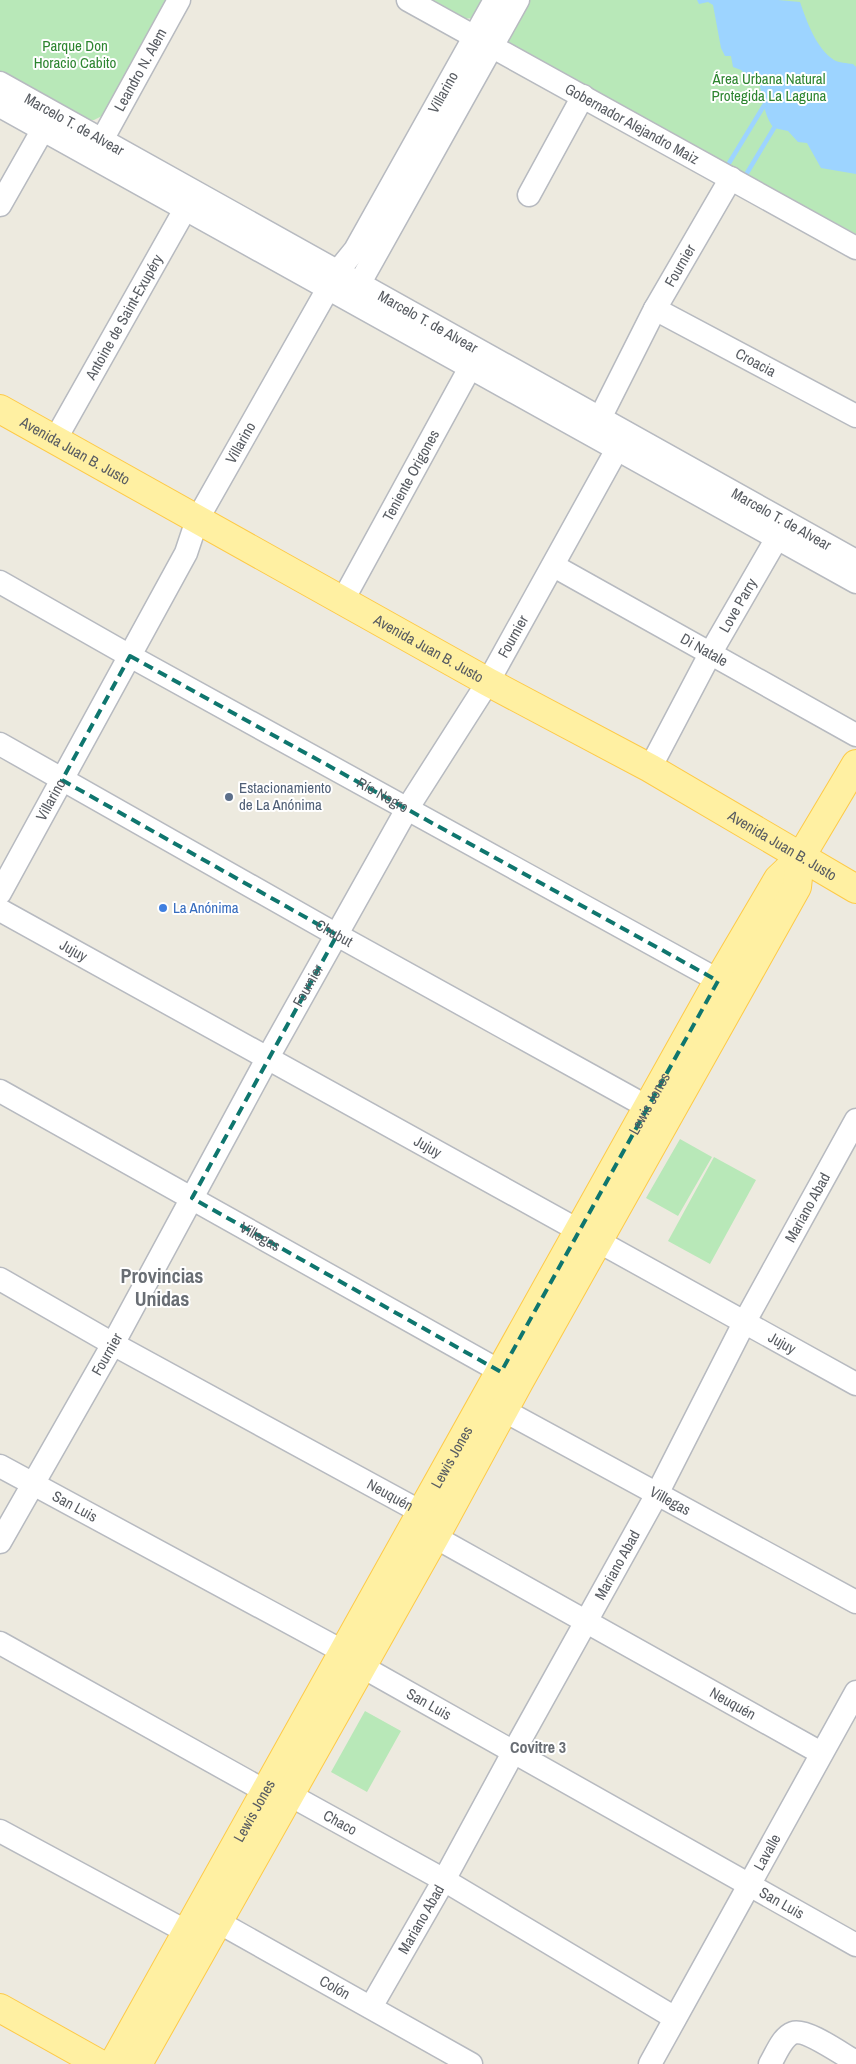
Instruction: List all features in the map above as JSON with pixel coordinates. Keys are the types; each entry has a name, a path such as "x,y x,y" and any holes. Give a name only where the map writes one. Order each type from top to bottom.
{"main road":[{"name":"Avenida Juan B. Justo","path":"0,409 488,682 650,768 800,858 856,889"},
{"name":"Lewis Jones","path":"352,1659 436,1537 494,1406 728,986 778,878 800,858 856,764"},
{"name":"Lewis Jones","path":"113,2064 202,1927 352,1659 421,1512 494,1406"},
{"name":"Lewis Jones","path":"138,2064 202,1927"},
{"path":"0,2008 100,2064"}],"street":[{"name":"Leandro N. Alem","path":"102,140 179,0"},
{"name":"Gobernador Alejandro Maiz","path":"408,0 856,248"},
{"name":"Villarino","path":"354,292 484,41 495,0"},
{"name":"Villarino","path":"0,893 186,553 197,520 333,279 355,250 484,41 518,0"},
{"name":"Marcelo T. de Alvear","path":"0,82 48,121 781,531 856,582"},
{"path":"528,194 583,96"},
{"name":"Marcelo T. de Alvear","path":"0,106 102,140 190,201"},
{"path":"0,204 48,121"},
{"name":"Fournier","path":"596,427 655,309 731,178"},
{"name":"Antoine de Saint-Exupéry","path":"55,440 190,201"},
{"name":"Croacia","path":"655,309 856,416"},
{"name":"Teniente Origones","path":"343,600 475,359"},
{"name":"Fournier","path":"0,1542 113,1344 267,1060 408,809 488,682 554,566 621,441"},
{"name":"Marcelo T. de Alvear","path":"781,531 856,561"},
{"name":"Love Parry","path":"650,768 710,654 781,531"},
{"name":"Di Natale","path":"554,566 856,734"},
{"name":"Río Negro","path":"0,582 130,656 728,986"},
{"name":"Chubut","path":"0,744 337,935 658,1113"},
{"name":"Jujuy","path":"0,910 267,1060 856,1384"},
{"name":"Villegas","path":"0,1091 510,1377"},
{"name":"Mariano Abad","path":"371,2007 444,1880 657,1494 744,1323 856,1120"},
{"name":"Neuquén","path":"0,1278 113,1344 421,1512 436,1537 821,1753"},
{"name":"Villegas","path":"494,1406 856,1602"},
{"name":"San Luis","path":"0,1466 352,1659 856,1945"},
{"name":"Chaco","path":"0,1643 277,1793 444,1880 675,2018"},
{"name":"Lavalle","path":"650,2064 856,1692"},
{"name":"Colón","path":"0,1831 371,2007 470,2064"},
{"path":"770,2064 783,2041 792,2033 803,2032 856,2062"}],"highlighted area":[{"path":"130,656 718,981 501,1372 192,1198 337,935 62,780"}],"green space":[{"name":"Parque Don Horacio Cabito","path":"0,0 167,0 102,116 94,120 83,120 0,74"},
{"path":"429,0 486,0 473,18 463,19"},
{"name":"Área Urbana Natural Protegida La Laguna","path":"528,0 856,0 856,234 504,44"},
{"path":"680,1139 712,1157 678,1216 646,1198"},
{"path":"714,1157 756,1180 710,1264 668,1241"},
{"path":"365,1711 401,1731 367,1792 331,1772"}],"water":[{"path":"697,0 778,0 800,2 813,34 822,49 834,60 853,64 856,67 856,174 821,168 807,143 798,142 788,131 774,128 766,112 759,83 754,83 741,70 733,67 731,56 725,56 721,48 713,5 708,2 699,4"}],"waterway":[{"path":"726,168 765,104"},
{"path":"744,178 774,128"}],"place":[{"name":"Estacionamiento de La Anónima","path":"229,797"},
{"name":"La Anónima","path":"163,908"}],"district":[{"name":"Provincias Unidas","path":"162,1288"},
{"name":"Covitre 3","path":"538,1747"}]}
